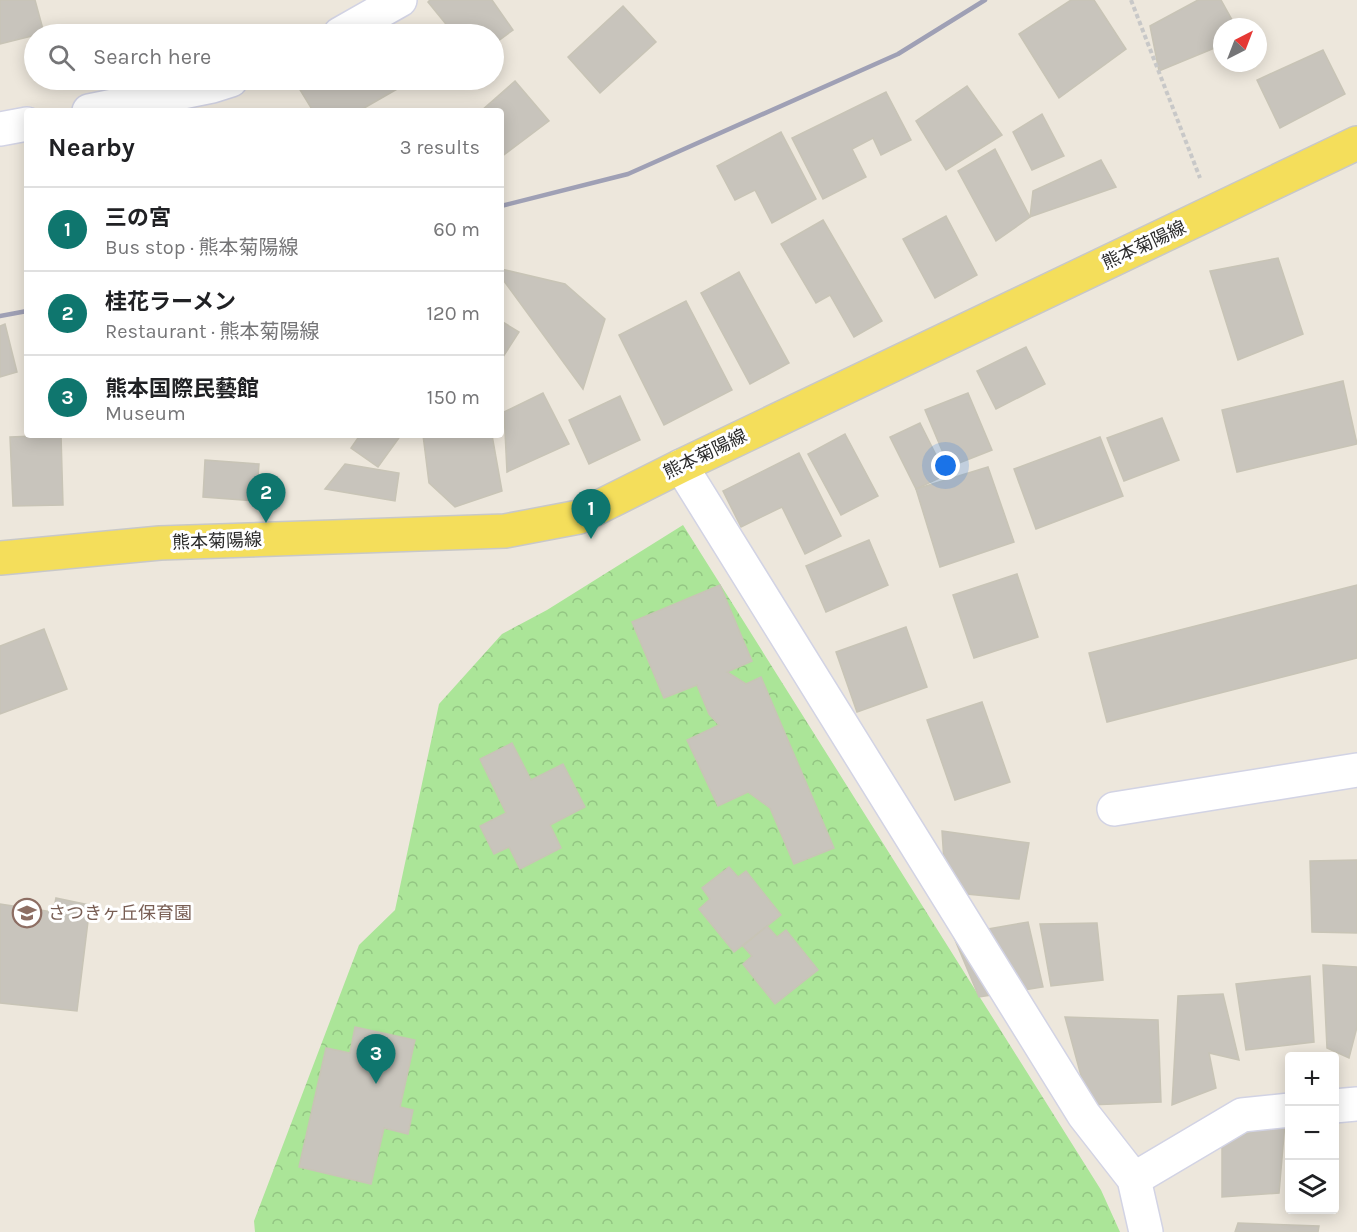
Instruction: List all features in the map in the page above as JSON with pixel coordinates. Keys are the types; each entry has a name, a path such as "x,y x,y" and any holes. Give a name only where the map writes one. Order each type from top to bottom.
{"main road":[{"name":"熊本菊陽線","path":"0,558 160,543 505,531 579,517 681,465 1357,143"}],"street":[{"path":"358,24 400,0"},
{"path":"104,108 192,90"},
{"path":"0,129 24,125"},
{"path":"681,465 1084,1115 1134,1179 1146,1232"},
{"path":"1114,809 1357,770"},
{"path":"1339,1106 1357,1104"},
{"path":"1134,1179 1242,1114 1285,1110"}],"path":[{"path":"1131,0 1214,212"}],"green space":[{"path":"683,525 1101,1190 1120,1232 255,1232 254,1221 359,945 395,910 439,704 502,634 547,610"}],"building":[{"path":"0,0 35,0 42,24 24,24 24,38 0,44"},
{"path":"430,0 492,0 513,30 504,37 504,24 446,24 428,2"},
{"path":"1071,0 1094,0 1126,49 1059,98 1019,34"},
{"path":"1198,0 1221,0 1231,18 1213,18 1213,49 1159,71 1150,26"},
{"path":"623,6 656,42 600,93 568,57"},
{"path":"1323,50 1345,94 1280,128 1257,80"},
{"path":"515,81 549,121 504,155 504,108 484,108"},
{"path":"967,86 1002,135 946,170 916,121"},
{"path":"300,90 396,90 364,108 311,108"},
{"path":"886,92 911,140 881,155 873,138 852,149 866,177 823,199 792,138"},
{"path":"1042,114 1064,156 1032,170 1013,132"},
{"path":"781,132 816,199 772,223 755,190 735,200 717,166"},
{"path":"995,149 1030,217 996,241 958,171"},
{"path":"1101,160 1116,187 1030,217 1033,191"},
{"path":"946,216 977,275 935,298 903,239"},
{"path":"823,220 882,321 854,337 830,295 816,303 781,244"},
{"path":"1278,258 1303,334 1238,360 1210,271"},
{"path":"504,270 565,284 605,319 583,389 504,281"},
{"path":"739,272 789,363 750,384 701,293"},
{"path":"686,301 732,390 664,425 619,335"},
{"path":"504,323 519,332 504,355"},
{"path":"5,324 17,372 0,377 0,326"},
{"path":"1026,347 1045,384 996,409 977,371"},
{"path":"1343,381 1357,444 1237,472 1222,410"},
{"path":"543,393 569,444 507,472 504,412"},
{"path":"968,393 992,450 949,467 925,410"},
{"path":"620,396 640,440 589,464 569,420"},
{"path":"1162,418 1179,460 1124,481 1107,438"},
{"path":"920,423 946,475 916,489 890,437"},
{"path":"845,434 878,496 841,515 808,454"},
{"path":"10,437 61,438 63,505 13,506"},
{"path":"1100,437 1123,496 1036,529 1014,469"},
{"path":"358,438 399,438 378,467 351,448"},
{"path":"423,438 493,438 502,491 455,507 429,483"},
{"path":"799,453 841,536 805,554 782,507 741,527 723,491"},
{"path":"205,460 259,464 256,501 203,497"},
{"path":"345,464 399,473 395,501 325,489"},
{"path":"988,467 1014,542 940,567 916,489"},
{"path":"869,540 888,585 826,612 806,566"},
{"path":"1017,574 1038,637 974,658 953,595"},
{"path":"720,585 752,661 727,672 746,684 761,677 834,848 794,864 770,808 748,792 718,806 687,740 719,725 709,714 697,685 664,698 632,622"},
{"path":"1357,585 1357,658 1107,722 1089,653"},
{"path":"906,627 927,687 857,712 836,652"},
{"path":"44,629 67,689 0,714 0,646"},
{"path":"982,702 1010,782 955,800 927,720"},
{"path":"512,743 531,780 563,764 585,807 550,825 561,848 520,869 509,847 494,854 480,826 506,813 480,759"},
{"path":"942,831 1029,843 1019,899 946,892"},
{"path":"1357,860 1357,933 1312,932 1310,861"},
{"path":"729,867 738,877 746,871 781,915 734,952 699,909 710,899 702,888"},
{"path":"56,898 90,905 77,1011 0,1003 0,904 53,912"},
{"path":"1028,922 1043,987 979,997 953,935"},
{"path":"1097,923 1103,980 1051,986 1040,924"},
{"path":"767,926 777,937 786,930 818,970 775,1004 743,964 752,956 743,946"},
{"path":"1323,965 1357,967 1357,1027 1349,1058 1327,1048"},
{"path":"1310,976 1314,1042 1246,1050 1236,984"},
{"path":"1223,994 1239,1060 1209,1053 1216,1088 1172,1105 1178,996"},
{"path":"1065,1017 1158,1020 1161,1102 1089,1105"},
{"path":"355,1027 415,1040 400,1107 413,1110 408,1134 384,1128 371,1184 299,1167 326,1048 350,1053"},
{"path":"1285,1123 1279,1193 1222,1197 1222,1140"},
{"path":"1238,1223 1319,1226 1318,1232 1235,1232"}],"railway":[{"path":"504,205 628,174 898,54 985,0"},
{"path":"0,316 24,312"}],"place":[{"name":"桂花ラーメン","path":"266,523"},
{"name":"三の宮","path":"591,539"},
{"name":"さつきヶ丘保育園","path":"27,913"},
{"name":"熊本国際民藝館","path":"376,1084"}]}
